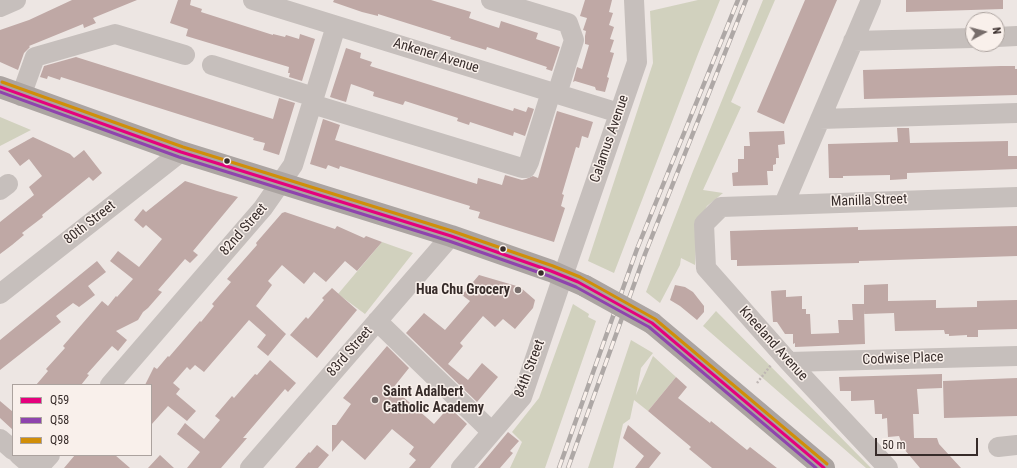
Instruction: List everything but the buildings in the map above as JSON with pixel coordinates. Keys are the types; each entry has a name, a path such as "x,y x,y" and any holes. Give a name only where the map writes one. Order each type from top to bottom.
{"main road":[{"path":"0,88 181,152 282,182 451,236 563,276 585,286 652,322 824,468"}],"street":[{"path":"0,7 16,0"},
{"name":"Ankener Avenue","path":"253,0 619,113"},
{"path":"212,65 313,100 522,168 526,168 574,40 568,23 491,0"},
{"name":"Calamus Avenue","path":"563,276 637,62 634,0"},
{"path":"784,204 871,0"},
{"name":"82nd Street","path":"111,384 263,208 293,165 336,26"},
{"path":"21,96 35,57 115,34 185,55"},
{"path":"1005,37 1017,36"},
{"path":"853,41 965,38"},
{"path":"820,119 1017,113"},
{"name":"80th Street","path":"0,294 181,152"},
{"name":"Manilla Street","path":"721,207 1017,197"},
{"name":"Kneeland Avenue","path":"721,207 704,224 706,268 781,362 888,468"},
{"name":"83rd Street","path":"250,468 451,236"},
{"name":"84th Street","path":"461,468 522,397 563,276"},
{"path":"377,321 492,432"},
{"name":"Codwise Place","path":"781,362 1017,356"},
{"path":"0,439 12,449"},
{"path":"20,456 34,468"},
{"path":"38,468 49,456"}],"path":[{"path":"757,383 781,362"}],"green space":[{"path":"698,0 720,0 614,273 588,261 653,63 650,11"},
{"path":"763,0 775,0 731,102 741,107 703,190 723,193 707,206 697,226 695,265 681,258 680,265 660,303 646,292 693,171"},
{"path":"0,117 31,130 0,146"},
{"path":"382,242 413,253 365,314 338,294"},
{"path":"573,304 589,314 588,317 596,321 545,468 510,468 522,442 512,432 539,398"},
{"path":"716,311 871,468 866,468 703,326"},
{"path":"631,340 653,353 641,368 636,395 653,356 676,377 648,411 634,400 630,419 623,424 613,468 588,468"}],"railway":[{"path":"559,468 637,249 738,0"},
{"path":"568,468 645,254 746,0"}],"transit line":[{"name":"Q98","path":"2,82 183,147 452,231 553,266 580,277 655,319 827,464"},
{"name":"Q59","path":"0,87 181,152 451,236 578,282 652,323 824,468"},
{"name":"Q58","path":"0,92 179,157 449,241 576,287 649,327 816,468"}],"place":[{"name":"Hua Chu Grocery","path":"518,290"},
{"name":"Saint Adalbert Catholic Academy","path":"375,400"}]}
